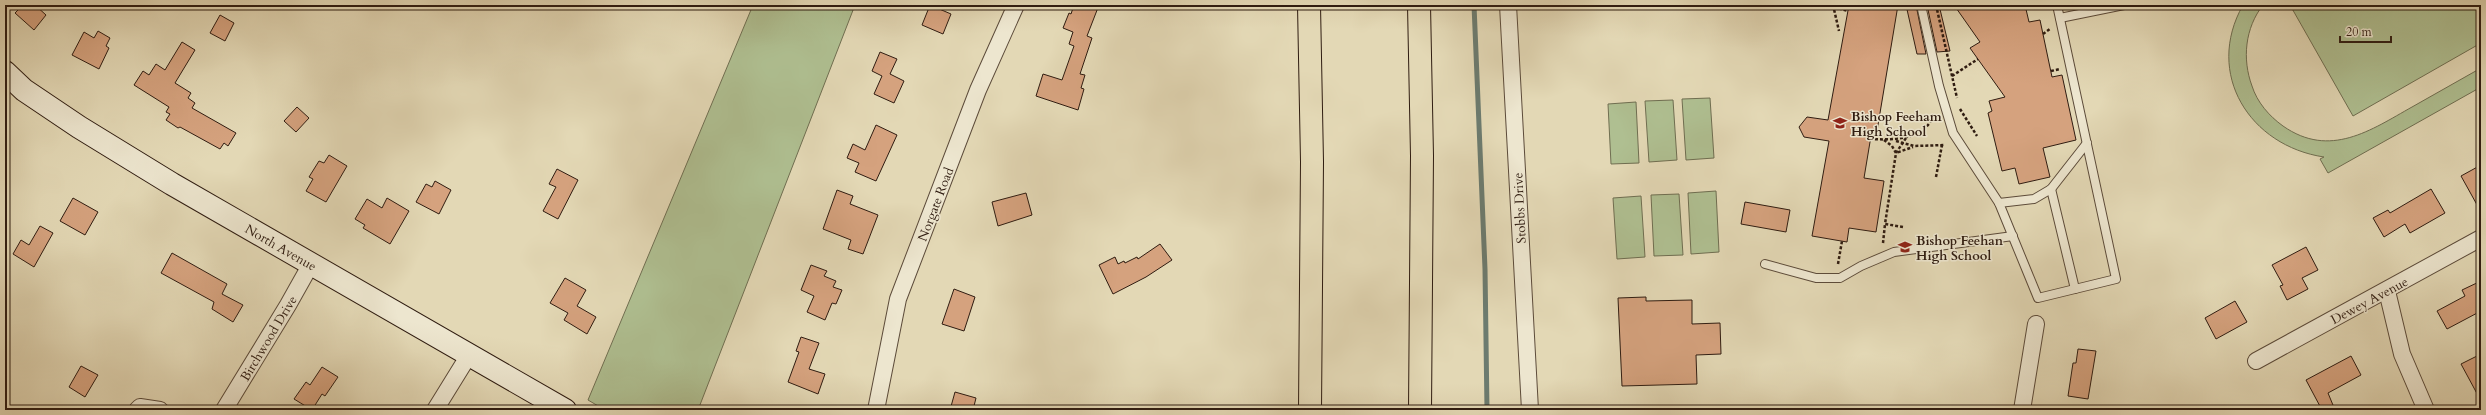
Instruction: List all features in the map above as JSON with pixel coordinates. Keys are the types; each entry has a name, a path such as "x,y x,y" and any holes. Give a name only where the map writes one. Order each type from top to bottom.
{"highway":[{"path":"1309,5 1312,162 1310,410"},
{"path":"1419,5 1422,156 1420,410"}],"main road":[{"name":"North Avenue","path":"5,72 24,90 79,127 311,264 565,410"}],"street":[{"name":"Norgate Road","path":"876,410 898,299 978,90 1016,5"},
{"name":"Stobbs Drive","path":"1508,5 1530,410"},
{"name":"Dewey Avenue","path":"2256,361 2387,291 2481,238"},
{"name":"Birchwood Drive","path":"224,410 288,306 311,264"},
{"path":"2387,291 2402,354 2426,410"},
{"path":"2022,410 2036,324"},
{"path":"435,410 469,355"},
{"path":"137,410 140,406 160,410"}],"lane":[{"path":"1921,5 1939,86 1953,133 1999,204 2038,298 2116,279 2057,5"},
{"path":"2060,18 2092,8 2124,5"},
{"path":"1999,204 2034,199 2051,189 2087,143"},
{"path":"2051,189 2075,289"},
{"path":"1765,264 1816,278 1840,278 1861,266 1894,252 2013,236"}],"path":[{"path":"1936,5 1960,108 1977,136"},
{"path":"1839,31 1833,6 1848,10"},
{"path":"1952,76 1978,59"},
{"path":"1895,141 1907,138 1923,129 1932,118 1934,112"},
{"path":"1903,227 1885,224 1896,154 1902,143 1907,138"},
{"path":"1870,139 1895,141 1914,146 1943,145 1936,177"},
{"path":"1884,140 1892,146 1896,154"},
{"path":"1896,154 1914,146"}],"green space":[{"path":"753,5 855,5 698,410 605,410 588,400"},
{"path":"2243,5 2263,5 2252,24 2247,44 2247,65 2254,92 2260,103 2273,118 2300,136 2317,140 2334,141 2350,138 2366,132 2481,68 2481,87 2328,173 2320,159 2324,157 2298,150 2275,138 2256,122 2241,103 2232,81 2229,56 2232,31"},
{"path":"2290,5 2481,5 2481,43 2353,116"},
{"path":"1710,98 1714,158 1686,160 1682,99"},
{"path":"1673,100 1677,160 1649,162 1645,101"},
{"path":"1636,102 1639,163 1611,164 1608,104"},
{"path":"1716,191 1719,252 1691,254 1688,193"},
{"path":"1679,194 1683,255 1654,256 1651,195"},
{"path":"1641,196 1645,257 1617,259 1613,198"}],"building":[{"path":"23,5 35,5 46,15 34,30 15,13"},
{"path":"930,5 951,14 943,34 922,25"},
{"path":"1074,5 1099,5 1087,36 1092,38 1080,74 1085,75 1081,88 1084,89 1078,110 1036,96 1043,74 1062,80 1074,46 1069,44 1073,32 1063,28"},
{"name":"Bishop Feeham High School","path":"1849,5 1898,5 1877,131 1872,130 1864,178 1884,181 1876,232 1849,228 1847,242 1812,236 1829,141 1804,137 1799,127 1807,117 1828,120"},
{"path":"1906,5 1916,5 1926,54 1917,54"},
{"path":"1927,5 1939,5 1950,51 1937,52"},
{"path":"1954,5 2025,5 2029,22 2040,20 2052,77 2062,75 2076,140 2043,148 2050,177 2019,184 2015,168 2002,171 1988,113 1992,111 1989,101 2005,97 1970,48 1980,42"},
{"path":"220,15 234,23 225,41 210,33"},
{"path":"98,31 110,38 106,46 109,48 99,69 72,55 84,32 94,38"},
{"path":"182,42 195,50 175,83 191,93 188,98 195,103 192,108 236,133 228,146 224,143 220,149 180,127 178,128 166,120 170,114 166,112 169,107 134,85 143,71 149,75 156,64 165,70"},
{"path":"880,52 897,59 890,74 904,81 894,103 874,94 882,76 872,71"},
{"path":"297,107 309,118 296,132 284,121"},
{"path":"876,125 897,135 876,181 855,172 859,163 847,158 853,144 865,150"},
{"path":"329,155 347,166 326,202 306,191 313,179 309,177 319,161 324,163"},
{"path":"2481,165 2481,212 2461,176"},
{"path":"557,169 578,180 558,219 543,211 556,187 549,184"},
{"path":"435,181 451,190 439,214 416,202 426,184 432,187"},
{"path":"2431,189 2445,213 2410,233 2405,224 2384,237 2373,218 2388,210 2390,213"},
{"path":"837,190 853,196 850,204 878,215 863,254 848,249 851,240 823,229"},
{"path":"1026,193 1032,215 998,226 992,202"},
{"path":"73,198 98,212 85,235 60,221"},
{"path":"387,198 409,211 390,244 363,228 365,225 355,219 367,199 382,208"},
{"path":"1745,202 1790,210 1786,232 1741,224"},
{"path":"40,226 53,233 34,267 13,254 21,240 29,245"},
{"path":"1160,244 1172,260 1146,277 1113,294 1099,265 1115,257 1118,264 1124,261 1125,263 1137,257 1138,259"},
{"path":"2306,247 2318,270 2302,278 2308,289 2287,300 2280,286 2283,285 2272,265"},
{"path":"172,253 227,284 222,294 243,305 233,322 212,309 214,302 161,273"},
{"path":"811,265 827,271 824,276 836,281 833,287 842,290 836,304 832,303 825,320 807,312 814,296 801,290"},
{"path":"565,278 586,290 577,306 596,317 587,334 564,320 568,313 550,303"},
{"path":"2481,281 2481,311 2447,329 2437,311 2465,296 2462,290"},
{"path":"954,289 975,297 964,331 942,324"},
{"path":"1646,297 1646,301 1692,300 1692,324 1720,323 1721,354 1696,355 1697,384 1622,386 1618,298"},
{"path":"2235,301 2247,322 2216,339 2205,318"},
{"path":"801,337 819,343 809,369 825,374 818,394 788,382 799,352 796,351"},
{"path":"2078,349 2096,351 2088,399 2068,396 2073,363 2076,363"},
{"path":"2481,354 2481,401 2461,364"},
{"path":"2351,356 2361,375 2328,393 2335,410 2322,410 2306,380"},
{"path":"81,366 98,375 85,397 69,387"},
{"path":"322,367 338,377 325,396 322,394 312,410 294,399 306,382 310,385"},
{"path":"955,392 976,398 973,410 950,410"}],"waterway":[{"path":"1474,5 1485,269 1487,410"}],"place":[{"name":"Bishop Feeham High School","path":"1840,123"},
{"name":"Bishop Feehan High School","path":"1905,247"}]}
